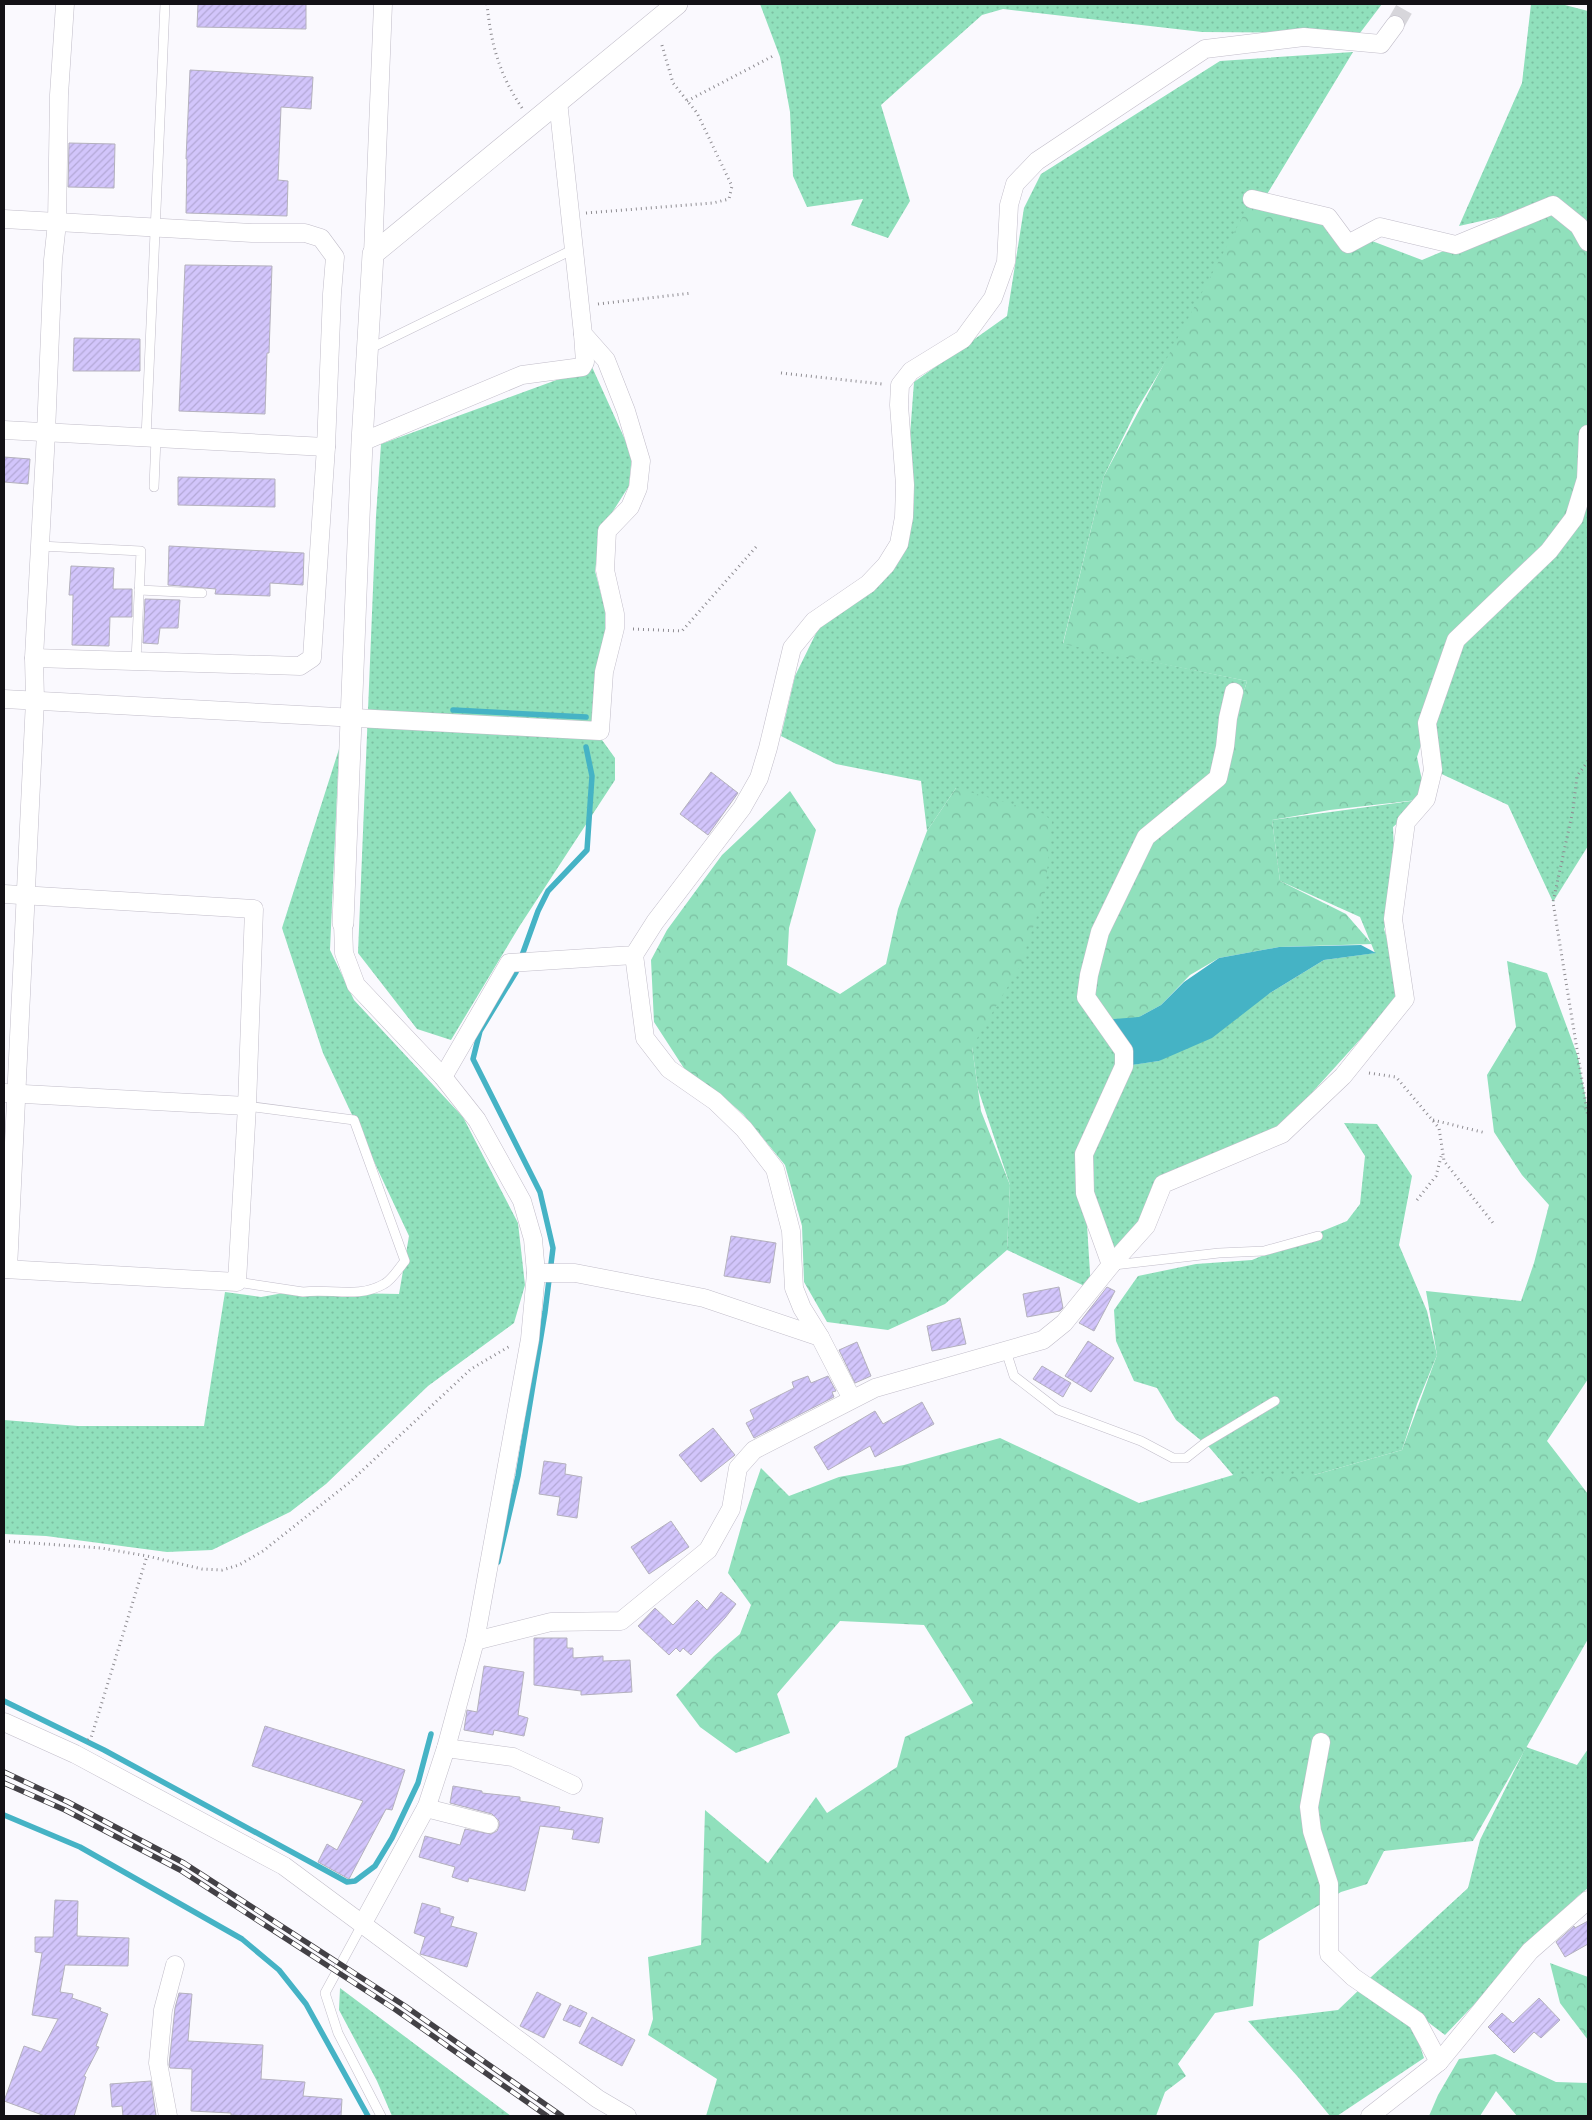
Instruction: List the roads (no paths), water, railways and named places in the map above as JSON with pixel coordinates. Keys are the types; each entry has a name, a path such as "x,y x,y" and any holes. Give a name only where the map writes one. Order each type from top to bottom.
{"street":[{"path":"4,894 26,894 254,909 247,1106 237,1282 6,1269 10,1093 26,894 35,700 34,658 53,260 57,223 59,95 65,4"},
{"path":"363,1923 426,1808 482,1640 530,1339 537,1273 533,1239 522,1202 477,1120 443,1077 356,985 344,953 343,923 362,442 369,349 383,4"},
{"path":"373,254 677,4"},
{"path":"852,1399 820,1337 802,1308 794,1288 791,1231 775,1169 744,1129 715,1101 669,1069 645,1038 634,955 655,922 742,808 759,778 792,648 814,621 868,584 886,565 898,544 904,517 905,486 899,405 900,386 911,370 963,339 993,298 1006,262 1009,205 1015,184 1037,161 1206,49 1304,37 1382,44 1394,25"},
{"path":"362,442 522,375 582,366 585,362 558,101"},
{"path":"1252,199 1328,217 1348,244 1380,227 1456,245 1553,205 1579,226 1588,242"},
{"path":"4,219 252,233 305,233 321,238 335,257 326,447 312,658 300,666 34,658"},
{"path":"4,699 600,730 604,672 615,628 615,614 605,570 607,531 630,507 638,488 641,461 626,411 606,360 583,334"},
{"path":"4,430 326,447"},
{"path":"482,1640 551,1622 621,1621 708,1550 731,1509 738,1468 754,1450 875,1388 1043,1340 1064,1323 1111,1265 1146,1226 1163,1184 1282,1134 1348,1070 1406,999 1393,919 1406,822 1426,799 1433,770 1427,722 1456,640 1549,551 1574,518 1586,480 1588,434"},
{"path":"1111,1265 1085,1193 1084,1154 1124,1066 1124,1051 1086,997 1089,975 1100,932 1146,837 1218,778 1234,692"},
{"path":"443,1077 509,963 634,955"},
{"path":"10,1093 247,1106"},
{"path":"537,1273 575,1273 704,1298 820,1337"},
{"path":"4,1722 75,1754 230,1835 284,1866 598,2099 627,2116"},
{"path":"1321,1742 1309,1807 1312,1830 1329,1884 1329,1954 1353,1977 1417,2021 1439,2062"},
{"path":"446,1748 513,1757 573,1785"},
{"path":"426,1808 489,1824"},
{"path":"1370,2116 1439,2062 1530,1951 1588,1900"},
{"path":"168,2116 158,2063 163,2010 175,1965"}],"lane":[{"path":"154,487 151,438 155,228 165,4"},
{"path":"369,349 574,249"},
{"path":"40,546 141,551 136,661"},
{"path":"140,590 202,594"},
{"path":"237,1282 303,1292 361,1293 385,1284 405,1261 354,1120 247,1106"},
{"path":"1111,1265 1219,1253 1264,1251 1318,1236"},
{"path":"1006,1351 1014,1376 1058,1410 1140,1441 1173,1458 1186,1458 1205,1443 1275,1401"},
{"path":"363,1923 325,1994 338,2033 381,2116"}],"water":[{"path":"1361,945 1376,953 1324,960 1270,993 1212,1038 1159,1061 1132,1065 1102,1020 1139,1017 1161,1005 1184,982 1219,958 1279,947"}],"waterway":[{"path":"453,710 586,717"},
{"path":"498,1562 518,1476 545,1312 553,1248 540,1192 473,1059 480,1031 516,972 538,911 548,891 587,850 592,776 586,747"},
{"path":"4,1701 104,1750 347,1882 355,1881 375,1866 392,1838 418,1783 431,1734"},
{"path":"4,1815 80,1847 242,1939 279,1970 306,2004 368,2116"}],"tunnel":[{"path":"1395,25 1407,4"}],"railway":[{"path":"4,1772 68,1802 184,1863 405,2006 562,2116"},
{"path":"4,1783 65,1810 180,1870 396,2010 547,2116"}]}
